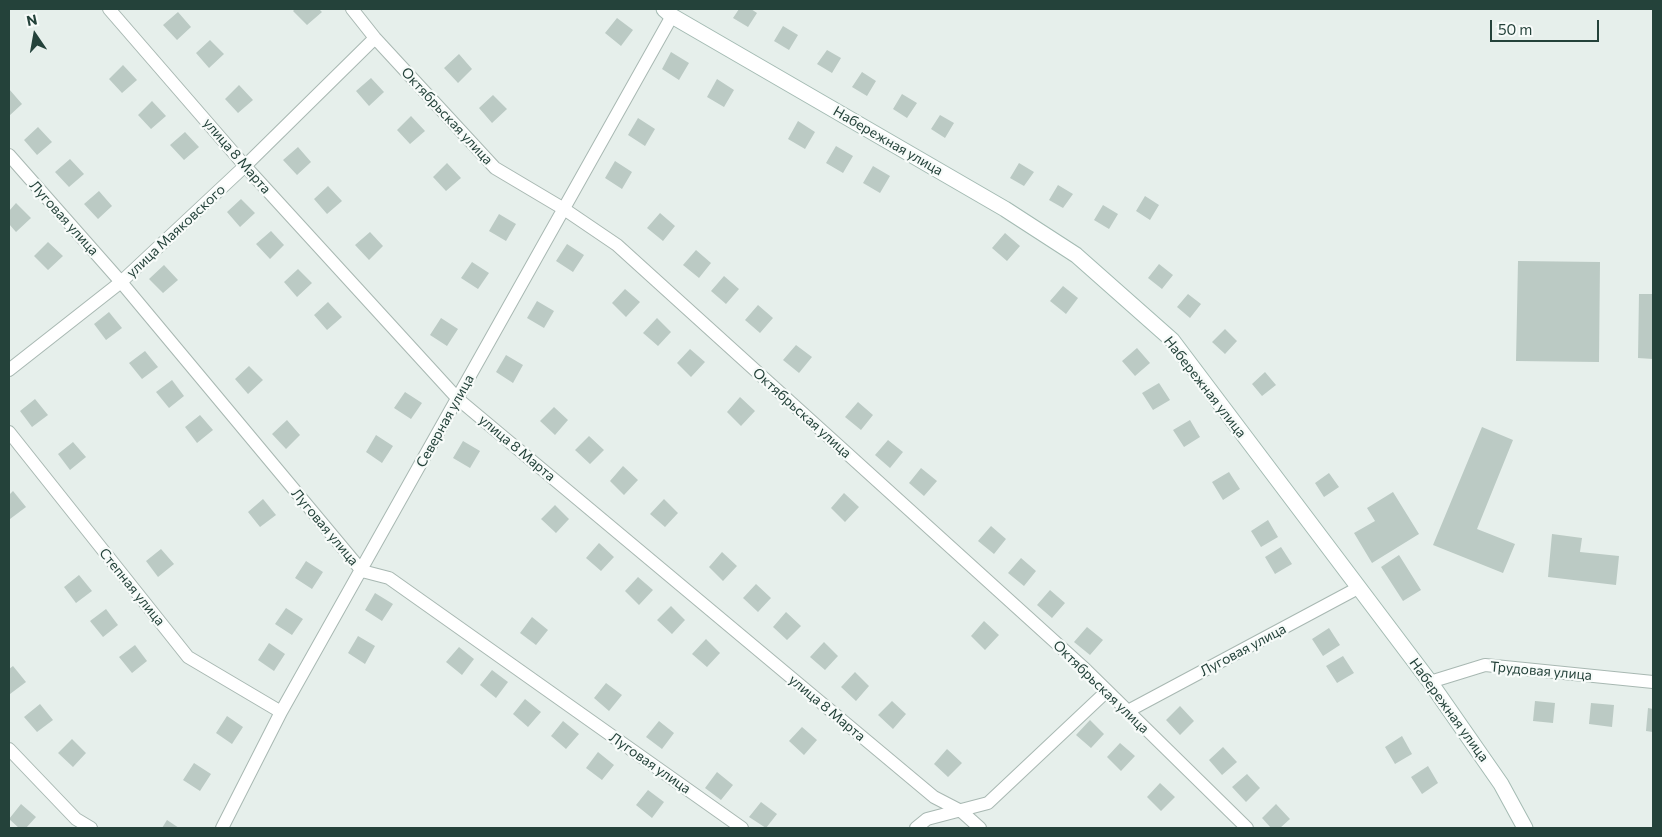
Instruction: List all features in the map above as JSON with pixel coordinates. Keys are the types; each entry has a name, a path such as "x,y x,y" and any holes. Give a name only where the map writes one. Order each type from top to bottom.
{"street":[{"name":"улица 8 Марта","path":"109,9 245,166 458,399 934,797 961,811 980,828"},
{"name":"Октябрьская улица","path":"352,9 375,38 495,168 564,209 617,245 1128,711 1247,828"},
{"name":"Северная улица","path":"222,828 281,712 564,209 668,12"},
{"name":"Набережная улица","path":"668,12 1005,209 1076,255 1172,340 1430,682 1501,784 1525,828"},
{"name":"улица Маяковского","path":"9,370 121,282 245,166 375,38"},
{"name":"Луговая улица","path":"9,155 121,282 362,571 389,578 742,828"},
{"name":"Степная улица","path":"9,432 188,657 281,712"},
{"name":"Луговая улица","path":"1128,711 1358,588"},
{"name":"Трудовая улица","path":"1430,682 1485,665 1653,682"},
{"path":"916,828 927,819 988,803 1107,692"},
{"path":"9,749 76,819 91,828"}],"building":[{"path":"295,9 319,9 322,12 307,25 293,11"},
{"path":"739,9 751,9 757,13 748,27 733,18"},
{"path":"178,12 191,27 177,40 163,25"},
{"path":"617,18 633,30 621,46 605,33"},
{"path":"783,26 798,35 789,50 774,41"},
{"path":"210,40 224,54 209,68 196,53"},
{"path":"827,50 841,58 832,73 817,64"},
{"path":"671,52 689,63 679,80 662,69"},
{"path":"459,54 472,69 458,83 444,68"},
{"path":"123,65 137,80 122,93 109,79"},
{"path":"862,72 876,81 867,96 852,87"},
{"path":"371,78 384,92 369,106 356,91"},
{"path":"717,79 734,90 724,107 707,97"},
{"path":"239,85 253,100 238,113 225,99"},
{"path":"9,89 22,104 9,116"},
{"path":"902,94 917,103 907,118 893,109"},
{"path":"493,95 507,109 492,123 479,108"},
{"path":"152,101 166,116 151,129 138,115"},
{"path":"940,115 954,123 945,138 931,129"},
{"path":"411,116 425,131 410,144 397,130"},
{"path":"638,118 655,129 645,146 628,135"},
{"path":"798,121 815,132 805,149 788,139"},
{"path":"38,127 52,142 37,155 24,140"},
{"path":"185,132 199,147 184,160 170,145"},
{"path":"836,146 853,156 843,173 826,163"},
{"path":"298,147 311,162 297,175 283,160"},
{"path":"70,159 84,174 69,187 55,172"},
{"path":"615,161 632,172 622,189 605,178"},
{"path":"447,163 461,178 446,191 433,177"},
{"path":"1019,163 1034,172 1024,186 1010,178"},
{"path":"873,166 890,176 880,193 863,183"},
{"path":"1058,185 1073,194 1063,208 1049,200"},
{"path":"328,186 342,201 327,214 314,199"},
{"path":"99,191 112,206 98,219 84,204"},
{"path":"1145,196 1159,205 1150,220 1136,211"},
{"path":"241,199 255,213 240,227 227,212"},
{"path":"16,203 31,218 16,232 9,224 9,211"},
{"path":"1103,205 1118,214 1109,229 1094,220"},
{"path":"660,213 675,226 663,241 647,228"},
{"path":"499,214 516,224 506,241 489,231"},
{"path":"271,231 284,245 270,259 256,244"},
{"path":"370,232 383,246 369,260 355,245"},
{"path":"1005,233 1020,246 1007,261 992,248"},
{"path":"48,242 63,256 48,270 34,256"},
{"path":"567,244 584,255 573,272 556,261"},
{"path":"696,250 711,263 699,278 683,265"},
{"path":"1518,261 1600,262 1599,362 1516,361"},
{"path":"472,262 489,273 478,289 461,278"},
{"path":"1159,264 1173,275 1162,289 1148,278"},
{"path":"164,265 178,280 163,293 149,279"},
{"path":"298,269 312,283 297,297 284,282"},
{"path":"724,276 739,289 726,304 711,291"},
{"path":"1063,286 1078,298 1066,314 1050,301"},
{"path":"625,289 640,302 626,317 612,303"},
{"path":"1188,294 1201,304 1190,318 1177,307"},
{"path":"1639,294 1653,294 1653,359 1638,358"},
{"path":"537,301 554,311 544,328 527,318"},
{"path":"328,302 342,317 327,330 314,315"},
{"path":"758,305 773,318 760,333 745,320"},
{"path":"109,312 122,328 106,340 94,324"},
{"path":"441,318 458,329 447,346 430,335"},
{"path":"657,318 671,332 658,346 643,333"},
{"path":"1225,329 1237,341 1225,354 1212,342"},
{"path":"796,345 812,357 799,373 783,360"},
{"path":"1137,348 1150,363 1135,376 1122,361"},
{"path":"690,349 705,362 691,377 677,363"},
{"path":"145,351 158,367 142,379 129,363"},
{"path":"506,355 523,365 513,383 496,372"},
{"path":"249,366 263,380 248,394 235,379"},
{"path":"1265,372 1276,385 1262,396 1252,384"},
{"path":"172,380 184,396 169,408 156,392"},
{"path":"1159,383 1170,400 1153,410 1142,393"},
{"path":"405,392 422,403 411,419 394,408"},
{"path":"740,397 755,411 741,426 727,412"},
{"path":"35,399 48,415 32,427 20,411"},
{"path":"858,402 873,415 861,430 845,417"},
{"path":"554,407 568,420 555,435 540,421"},
{"path":"200,415 213,430 197,443 185,427"},
{"path":"287,420 300,435 286,449 272,434"},
{"path":"1190,420 1200,437 1184,447 1173,430"},
{"path":"1482,427 1513,440 1477,529 1515,544 1503,573 1433,545"},
{"path":"376,435 393,446 382,463 366,452"},
{"path":"589,436 604,450 590,464 575,450"},
{"path":"888,440 903,452 890,468 875,455"},
{"path":"463,441 480,451 470,468 453,458"},
{"path":"73,442 86,457 70,470 58,454"},
{"path":"623,466 638,480 624,495 610,481"},
{"path":"921,468 937,481 924,496 909,483"},
{"path":"1229,472 1240,489 1223,500 1212,482"},
{"path":"1329,473 1339,487 1324,497 1315,483"},
{"path":"13,491 26,507 10,519 9,495"},
{"path":"1393,492 1419,534 1372,563 1354,533 1375,521 1367,508"},
{"path":"844,493 859,507 845,522 831,508"},
{"path":"263,499 276,515 260,527 248,512"},
{"path":"664,499 678,513 665,527 650,514"},
{"path":"555,505 569,519 556,533 541,519"},
{"path":"1268,520 1278,537 1261,547 1251,531"},
{"path":"991,526 1006,539 994,554 978,541"},
{"path":"1552,534 1582,538 1580,552 1619,556 1616,585 1548,577"},
{"path":"599,543 614,557 601,571 586,558"},
{"path":"1281,547 1292,564 1275,574 1265,557"},
{"path":"161,549 174,564 158,577 146,561"},
{"path":"722,552 737,566 723,581 709,567"},
{"path":"1399,555 1421,590 1403,601 1381,567"},
{"path":"1021,558 1036,571 1024,586 1008,573"},
{"path":"306,561 323,572 312,589 295,578"},
{"path":"79,575 92,591 76,603 64,587"},
{"path":"638,577 653,590 639,605 625,591"},
{"path":"756,584 771,598 758,612 743,598"},
{"path":"1050,590 1065,603 1052,618 1037,605"},
{"path":"375,593 393,604 382,621 365,610"},
{"path":"671,606 685,620 672,634 657,620"},
{"path":"286,608 303,619 292,635 275,624"},
{"path":"106,609 118,625 103,637 90,621"},
{"path":"786,612 801,626 787,640 773,627"},
{"path":"532,617 548,630 536,645 520,633"},
{"path":"984,621 999,635 985,650 971,636"},
{"path":"1087,627 1103,640 1090,655 1074,642"},
{"path":"1329,628 1340,645 1323,656 1312,639"},
{"path":"358,636 375,646 365,664 348,653"},
{"path":"706,639 720,653 707,667 692,654"},
{"path":"824,642 838,656 825,670 810,657"},
{"path":"269,643 285,654 274,671 258,660"},
{"path":"135,645 147,661 132,673 119,657"},
{"path":"459,647 474,659 462,675 446,662"},
{"path":"1343,656 1354,673 1337,683 1326,666"},
{"path":"13,666 26,682 10,694 9,669"},
{"path":"492,670 508,682 496,698 480,685"},
{"path":"855,672 869,686 856,701 841,687"},
{"path":"606,683 622,695 609,711 594,698"},
{"path":"525,699 541,712 528,727 513,714"},
{"path":"892,701 906,714 893,729 878,715"},
{"path":"1535,701 1555,703 1553,723 1533,721"},
{"path":"1591,703 1614,705 1612,727 1589,724"},
{"path":"40,704 53,720 37,732 24,717"},
{"path":"1180,706 1194,721 1180,735 1166,720"},
{"path":"1648,708 1653,709 1653,732 1646,731"},
{"path":"227,716 243,727 232,744 216,733"},
{"path":"1090,720 1104,734 1091,748 1076,735"},
{"path":"563,721 579,734 566,749 551,736"},
{"path":"659,721 674,733 662,749 646,737"},
{"path":"802,727 817,740 804,755 789,741"},
{"path":"1402,736 1412,754 1395,764 1385,747"},
{"path":"72,739 86,753 73,767 58,753"},
{"path":"1120,743 1135,756 1121,771 1107,757"},
{"path":"1223,747 1237,762 1222,775 1209,760"},
{"path":"947,749 962,763 948,777 934,764"},
{"path":"598,752 614,765 602,780 586,768"},
{"path":"194,763 211,774 200,791 183,780"},
{"path":"1428,766 1438,783 1422,794 1411,777"},
{"path":"717,772 733,785 721,800 705,788"},
{"path":"1247,774 1260,788 1246,802 1232,787"},
{"path":"1160,783 1175,797 1161,811 1147,797"},
{"path":"648,790 664,802 652,818 636,805"},
{"path":"761,802 777,814 766,828 749,817"},
{"path":"21,804 36,817 26,828 19,828 9,819"},
{"path":"1276,804 1290,819 1280,828 1271,828 1262,818"},
{"path":"167,820 179,828 162,828"}]}
